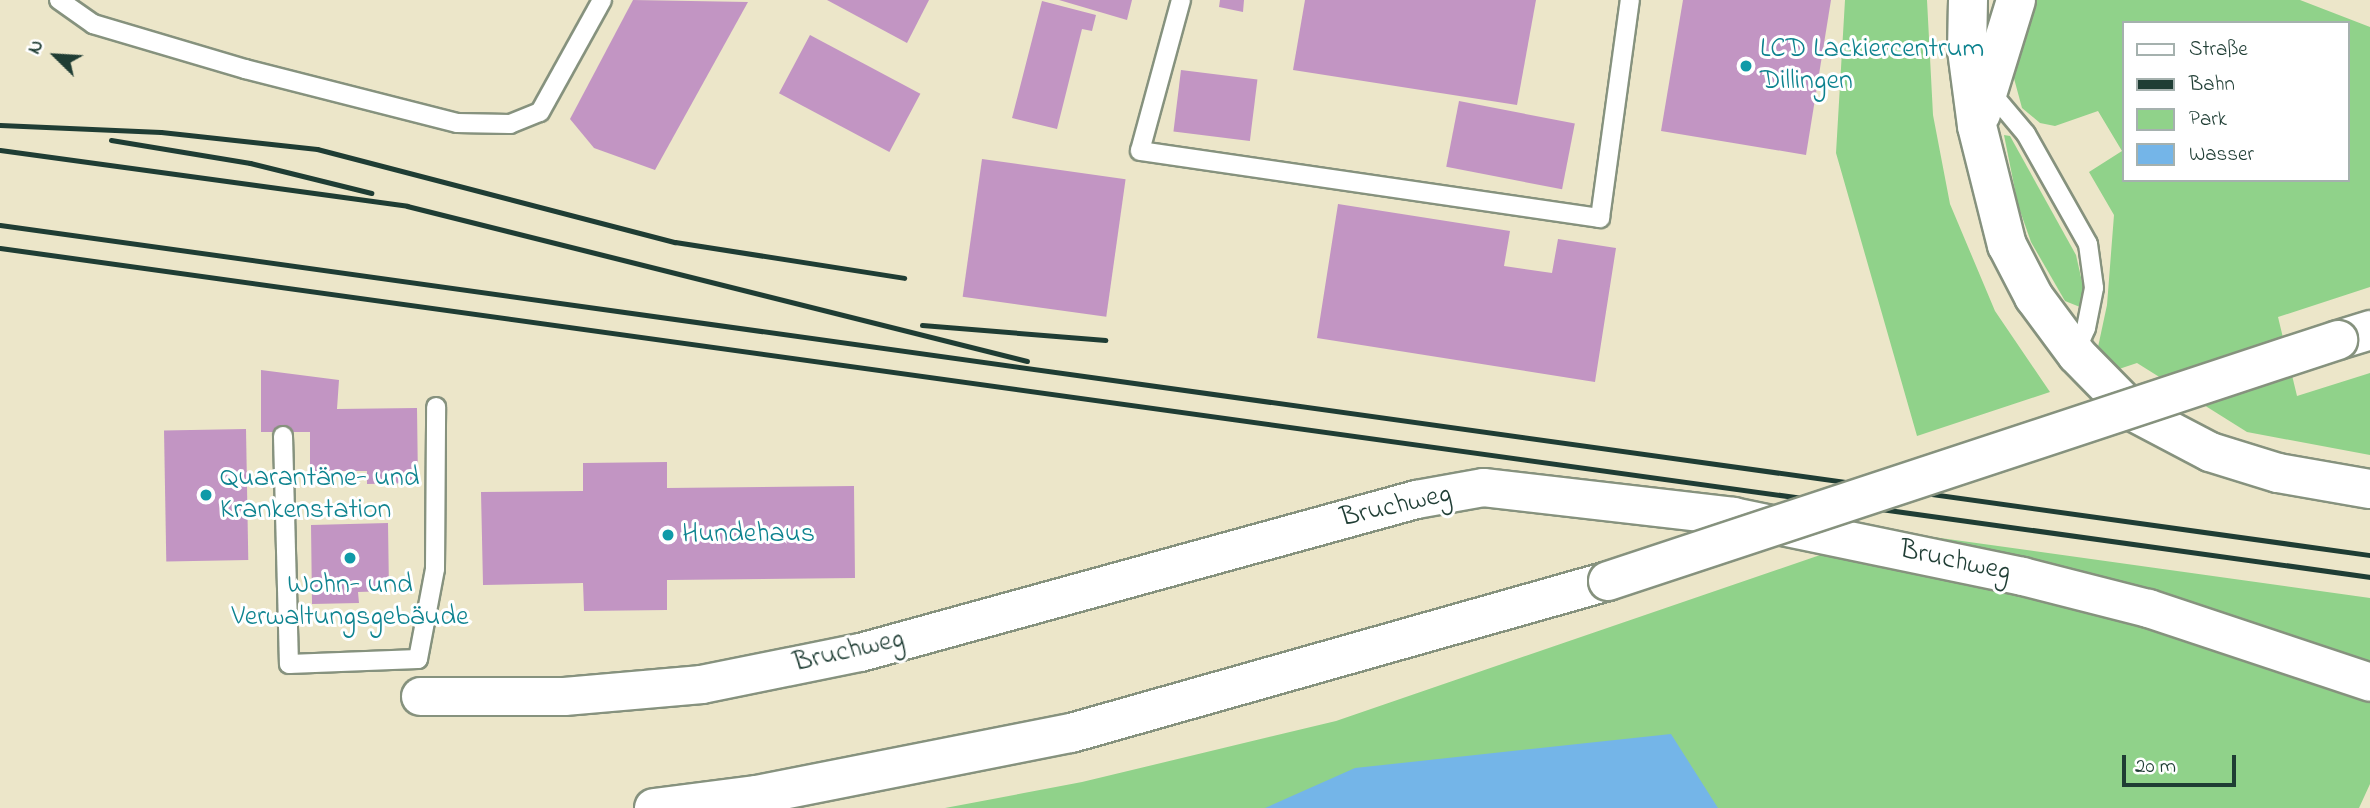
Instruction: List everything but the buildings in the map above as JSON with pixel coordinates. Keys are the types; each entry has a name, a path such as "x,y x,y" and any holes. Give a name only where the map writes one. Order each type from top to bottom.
{"main road":[{"path":"1968,0 1968,50 1977,126 2007,245 2034,297 2075,353 2132,411 2210,452 2278,473 2370,489"},
{"path":"1977,126 2016,0"},
{"path":"654,808 757,795 1071,733 1608,581 2354,335"}],"street":[{"name":"Bruchweg","path":"420,696 564,696 701,684 860,652 1403,503 1483,487 1733,516 2022,576 2148,608 2370,682"}],"lane":[{"path":"59,0 93,24 246,69 457,123 497,124 510,124 540,112 602,0"},
{"path":"1181,0 1140,151 1600,218 1630,0"},
{"path":"1989,90 2026,134 2088,244 2094,288 2086,328 2075,353"},
{"path":"420,696 418,659 435,569 436,407"},
{"path":"283,436 289,664 418,659"}],"green space":[{"path":"1845,0 1927,0 1933,115 1950,204 1995,311 2050,392 1917,436 1836,153"},
{"path":"2034,0 2300,0 2370,27 2370,287 2278,317 2297,396 2370,373 2370,455 2247,432 2137,363 2116,370 2098,347 2107,305 2114,215 2089,172 2122,151 2098,111 2055,126 2040,123 2022,108 2012,71"},
{"path":"2004,135 2010,136 2076,255 2085,295 2080,307 2065,301 2031,242 2018,205"},
{"path":"1890,531 2370,598 2370,784 2359,808 945,808 1082,782 1336,721"}],"water":[{"path":"1671,734 1718,808 1265,808 1355,768"}],"railway":[{"path":"0,125 161,132 317,149 675,242 904,278"},
{"path":"111,140 250,163 371,193"},
{"path":"0,150 407,206 1027,361"},
{"path":"0,225 2370,555"},
{"path":"0,248 2370,577"},
{"path":"922,325 1105,340"}],"place":[{"name":"LCD Lackiercentrum Dillingen","path":"1746,66"},
{"name":"Quarantäne- und Krankenstation","path":"206,495"},
{"name":"Hundehaus","path":"668,535"},
{"name":"Wohn- und Verwaltungsgebäude","path":"350,558"}]}
